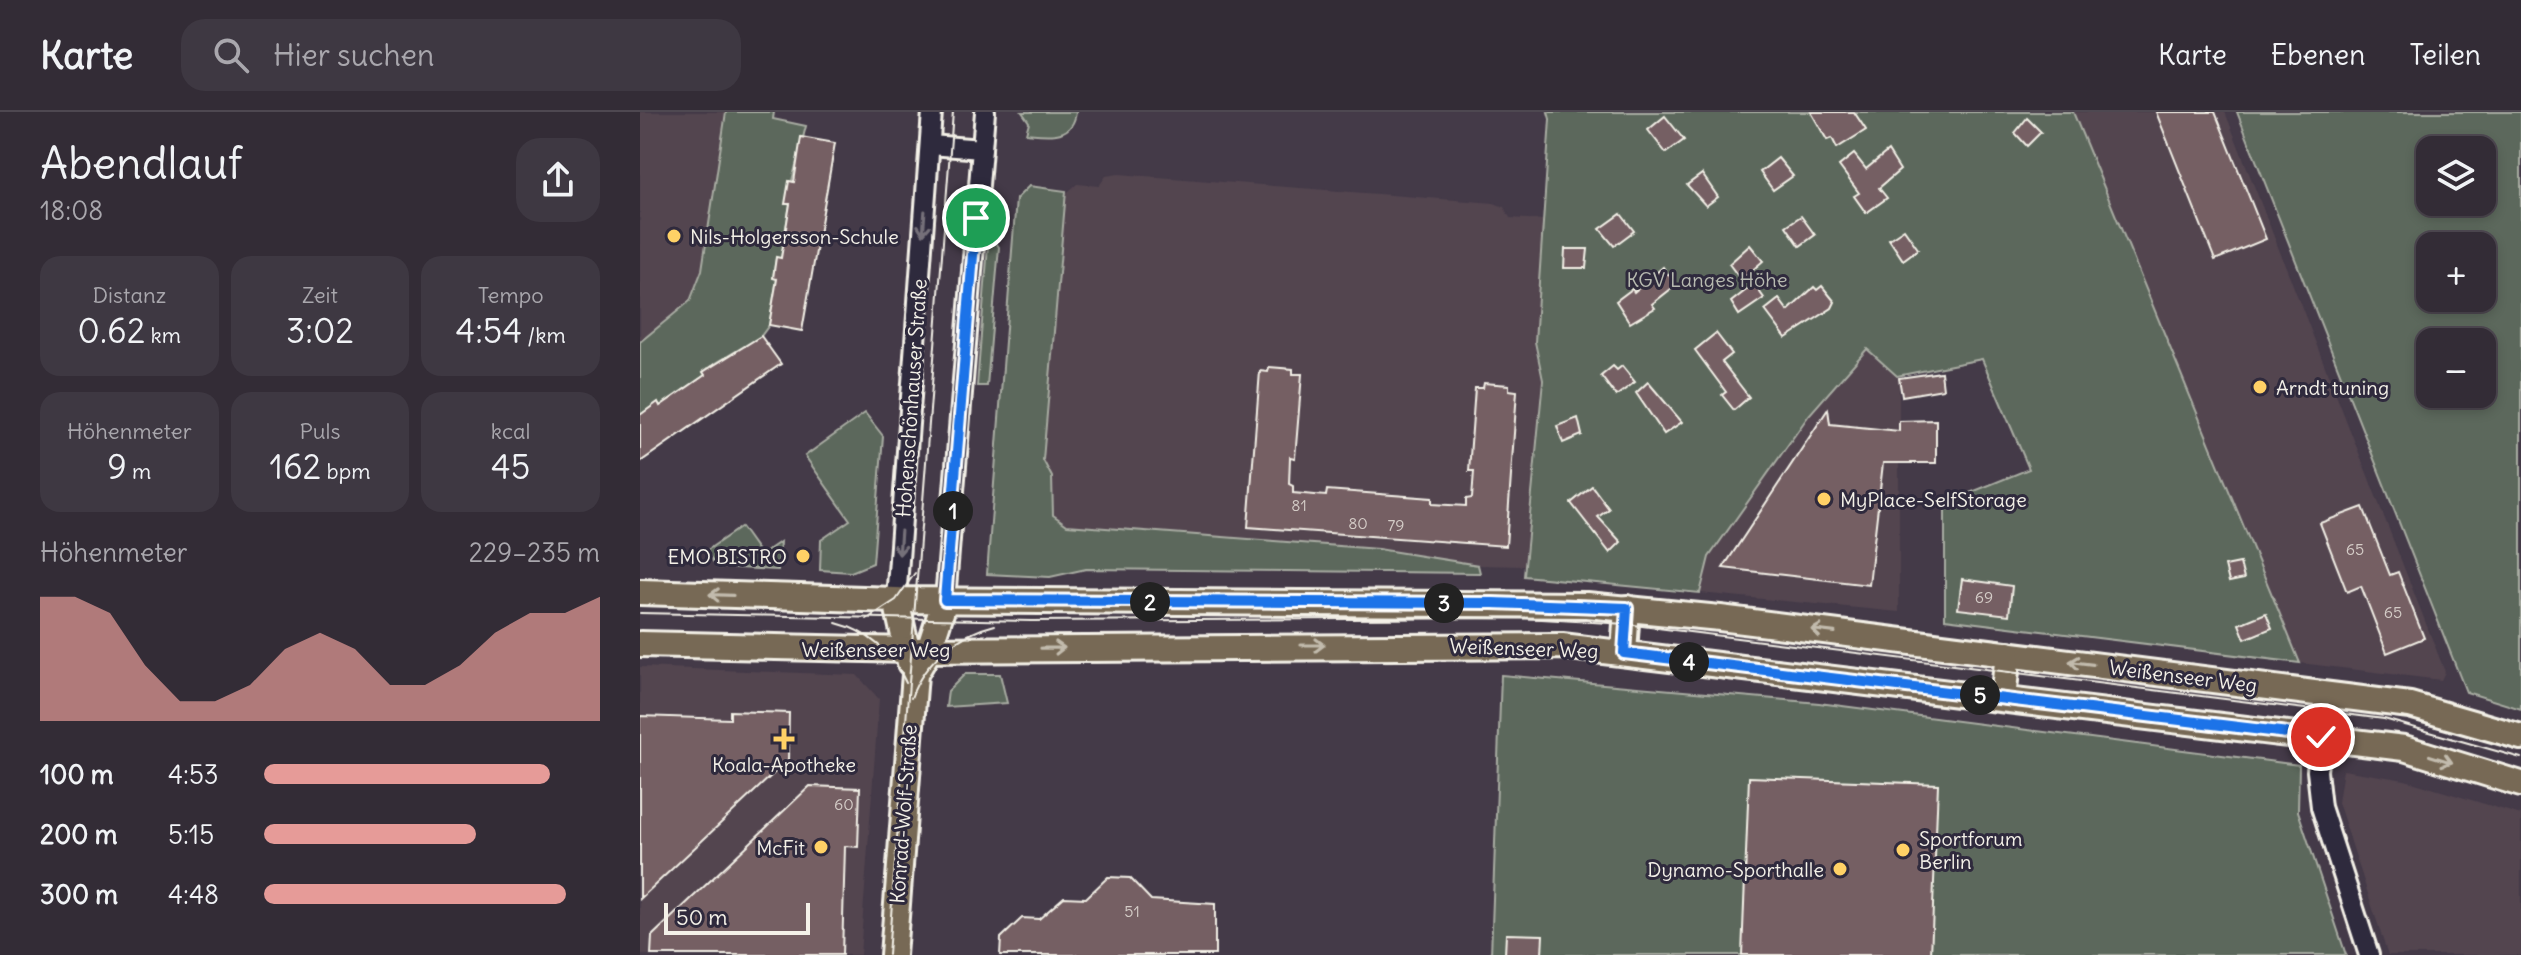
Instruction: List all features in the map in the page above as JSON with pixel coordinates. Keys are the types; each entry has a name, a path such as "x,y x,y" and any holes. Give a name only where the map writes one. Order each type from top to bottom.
{"main road":[{"name":"Weißenseer Weg","path":"640,592 896,600 1493,603 1627,608 2410,705 2521,737"},
{"name":"Hohenschönhauser Straße","path":"896,600 904,650"},
{"path":"929,650 945,600"},
{"path":"1624,653 1627,608"},
{"name":"Weißenseer Weg","path":"640,644 904,650 1492,644 1562,646 2404,748 2521,784"},
{"name":"Konrad-Wolf-Straße","path":"904,650 915,674"},
{"name":"Konrad-Wolf-Straße","path":"893,955 915,674 929,650"},
{"path":"2003,698 2008,654"}],"street":[{"name":"Hohenschönhauser Straße","path":"896,600 932,112"},
{"path":"945,600 985,112"},
{"path":"930,145 982,149"},
{"path":"2325,694 2317,771 2321,807 2369,955"}],"shaded area":[{"name":"Nils-Holgersson-Schule","path":"640,112 726,112 702,270 690,301 640,342"},
{"name":"Arndt tuning","path":"2073,112 2225,112 2445,672 2441,680 2300,663"},
{"path":"1119,174 1494,203 1504,207 1510,218 1544,220 1534,344 1542,380 1524,566 1478,565 1378,549 1067,525 1053,515 1052,477 1043,460 1063,196 1077,184 1099,186 1106,176"},
{"path":"1867,349 1899,375 1899,612 1700,593 1709,557 1809,415"},
{"path":"640,667 857,675 879,699 860,955 640,955"},
{"path":"2343,770 2405,780 2521,815 2521,955 2388,955 2338,802"}],"green space":[{"path":"726,112 774,112 773,119 806,126 786,204 790,204 781,258 776,258 773,277 777,279 769,325 761,336 703,371 705,375 660,406 658,403 640,415 640,342 690,301 702,270"},
{"path":"1022,112 1076,112 1070,127 1050,135 1026,133 1029,122"},
{"name":"KGV Langes Höhe","path":"1548,112 2073,112 2300,663 1945,619 1945,503 2029,469 1982,359 1897,376 1867,349 1809,415 1709,557 1700,593 1524,576 1543,380 1535,342"},
{"path":"2237,112 2521,112 2521,709 2466,692"},
{"path":"1029,186 1066,191 1043,460 1052,477 1053,515 1067,525 1378,549 1478,565 1480,573 1086,569 1050,577 987,574 1016,199"},
{"path":"989,233 999,247 987,386 977,386"},
{"path":"865,413 883,436 873,563 851,572 820,570 821,540 850,520 805,456"},
{"path":"741,527 761,555 780,542 778,570 717,567 706,551"},
{"path":"965,674 1000,674 1007,703 946,707 948,691"},
{"name":"Sportforum Berlin","path":"1501,675 1819,703 2299,765 2298,811 2346,955 1491,955"}],"building":[{"path":"1811,112 1854,112 1866,130 1837,148 1832,138 1827,140"},
{"path":"2156,112 2215,112 2266,239 2215,260"},
{"path":"1665,116 1684,140 1666,153 1648,130"},
{"path":"2027,118 2041,132 2027,146 2015,133"},
{"path":"801,137 835,143 802,331 769,325 777,279 773,278 776,257 781,258 790,204 785,204 789,181 794,182"},
{"path":"1888,151 1900,170 1879,188 1887,198 1866,213 1854,196 1859,193 1839,166 1854,154 1866,169"},
{"path":"1778,158 1793,176 1773,190 1760,172"},
{"path":"1702,174 1718,197 1706,206 1687,185"},
{"path":"1621,214 1634,231 1614,246 1600,229"},
{"path":"1801,216 1815,235 1800,246 1786,226"},
{"path":"1904,229 1918,249 1903,260 1889,239"},
{"path":"1750,245 1763,261 1741,280 1729,264"},
{"path":"1565,249 1588,249 1586,268 1564,268"},
{"path":"1663,267 1676,285 1652,304 1655,308 1630,323 1616,301 1632,289 1634,292"},
{"path":"1754,284 1764,298 1739,315 1731,302"},
{"path":"1822,286 1835,302 1832,308 1786,338 1765,310 1779,299 1788,311 1814,287 1817,290"},
{"path":"1716,333 1732,354 1722,362 1749,397 1734,410 1722,395 1726,392 1695,350"},
{"path":"761,336 781,364 640,462 640,415 658,402 660,406 705,375 703,372"},
{"path":"1613,366 1617,370 1622,366 1635,382 1616,396 1601,376"},
{"path":"1269,367 1293,369 1293,374 1302,374 1295,458 1290,457 1289,484 1293,486 1293,493 1326,496 1327,490 1432,498 1432,504 1466,506 1466,499 1472,498 1474,471 1469,471 1475,388 1483,388 1484,383 1509,385 1509,390 1517,391 1506,546 1248,527 1260,371 1268,372"},
{"path":"1941,372 1943,389 1902,396 1899,378"},
{"path":"1648,382 1682,422 1664,434 1636,393"},
{"name":"MyPlace-SelfStorage","path":"1828,409 1830,424 1899,431 1899,421 1936,420 1936,463 1883,463 1869,585 1723,568"},
{"path":"1578,418 1582,435 1563,443 1557,426"},
{"path":"1592,486 1609,509 1598,517 1621,542 1610,553 1571,503"},
{"path":"2363,507 2390,575 2398,572 2424,638 2387,653 2361,586 2347,592 2320,523"},
{"path":"2240,563 2244,579 2229,582 2225,566"},
{"path":"1962,579 2012,586 2009,615 1958,609"},
{"path":"2266,613 2272,628 2245,639 2239,624"},
{"path":"730,711 789,713 788,760 640,899 640,716 730,719"},
{"name":"Dynamo-Sporthalle","path":"1749,777 1938,784 1931,955 1742,955"},
{"path":"810,786 860,788 858,847 845,846 842,955 651,955 652,936"},
{"path":"1108,877 1130,878 1151,900 1215,904 1215,955 1000,955 1001,938 1022,918 1039,919 1064,897 1086,898"},
{"path":"1506,934 1543,935 1542,955 1505,955"}],"tram line":[{"path":"888,955 953,112"},
{"path":"867,619 896,600 915,573"},
{"path":"640,613 1031,621 1525,618 1626,624 2384,719 2521,758"},
{"path":"836,623 859,632 878,645 894,662 906,683"},
{"path":"911,698 924,672 944,651 968,635 995,625"}],"place":[{"name":"Nils-Holgersson-Schule","path":"674,236"},
{"name":"Arndt tuning","path":"2260,387"},
{"name":"MyPlace-SelfStorage","path":"1824,499"},
{"name":"EMO BISTRO","path":"803,556"},
{"name":"Koala-Apotheke","path":"784,739"},
{"name":"McFit","path":"821,847"},
{"name":"Sportforum Berlin","path":"1903,850"},
{"name":"Dynamo-Sporthalle","path":"1840,869"}],"route":[{"path":"976,218 945,600 1493,603 1627,608 1624,653 2321,737"}]}
